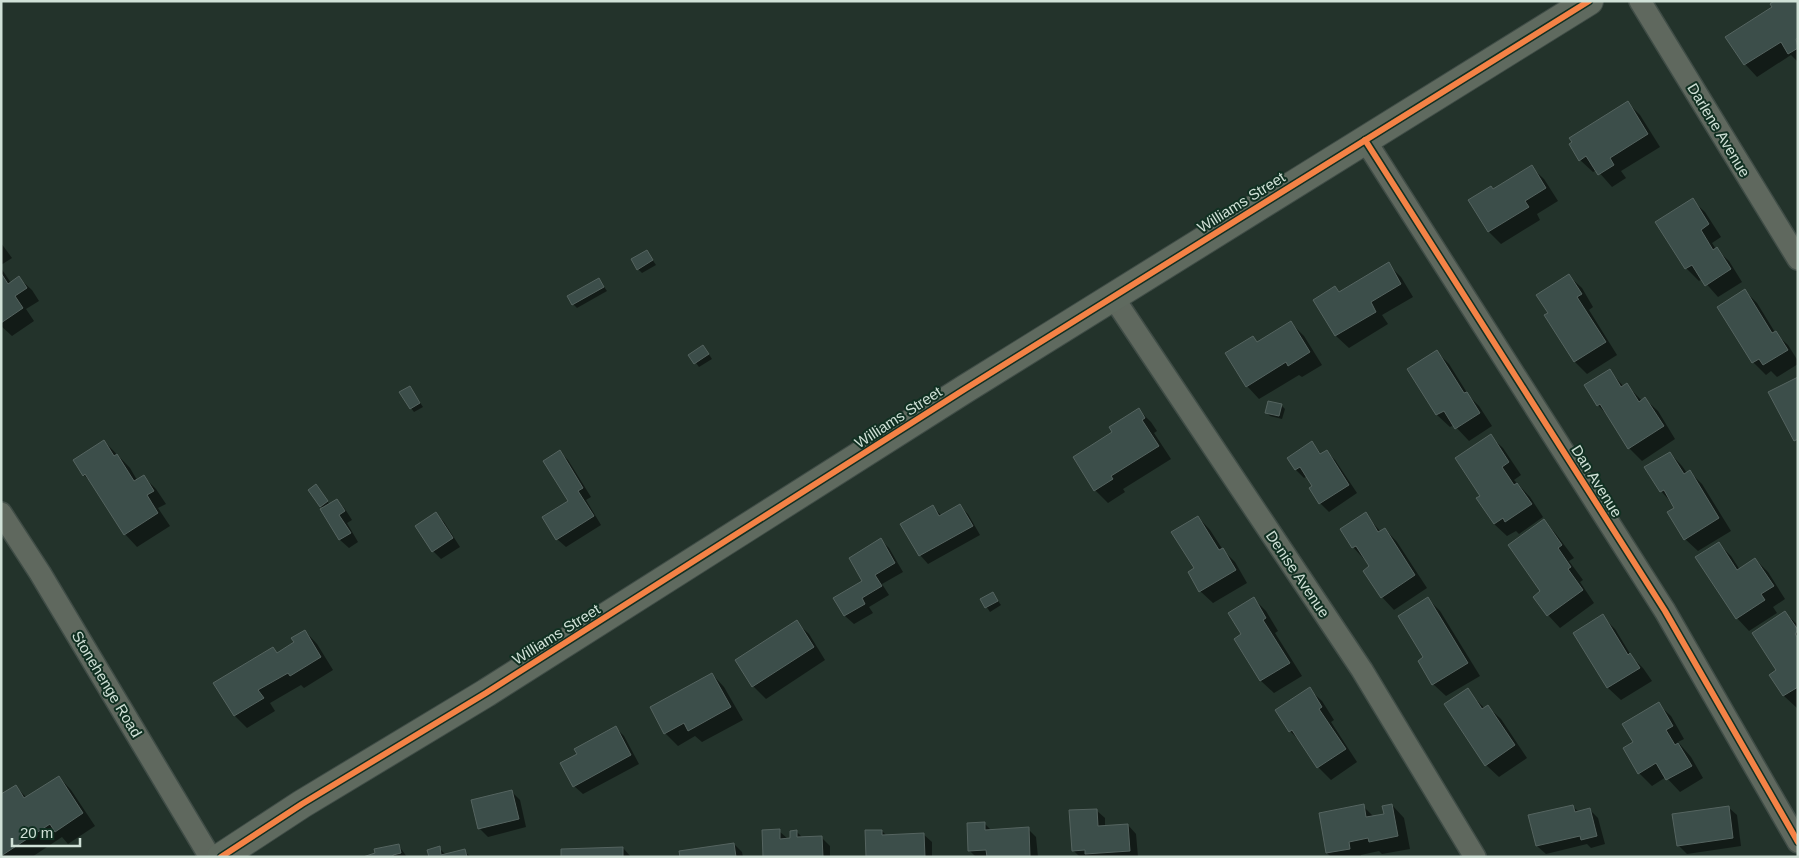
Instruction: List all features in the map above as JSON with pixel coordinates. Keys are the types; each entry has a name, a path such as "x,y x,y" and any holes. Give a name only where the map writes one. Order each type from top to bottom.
{"street":[{"name":"Williams Street","path":"221,857 302,804 486,693 965,389 1590,1"},
{"name":"Darlene Avenue","path":"1640,1 1798,259"},
{"name":"Dan Avenue","path":"1365,140 1665,611 1798,842"},
{"name":"Denise Avenue","path":"1113,297 1362,670 1475,857"},
{"name":"Stonehenge Road","path":"1,513 40,573 210,857"}],"building":[{"path":"1774,1 1795,1 1798,5 1798,38 1796,39 1798,48 1788,54 1781,42 1744,65 1725,37 1772,7 1770,4"},
{"path":"1628,101 1648,134 1610,158 1614,165 1598,175 1586,156 1579,161 1569,144 1572,142 1569,138"},
{"path":"1532,165 1546,188 1525,201 1529,207 1488,232 1468,200 1491,186 1493,189"},
{"path":"1693,198 1709,224 1701,230 1713,250 1717,247 1731,269 1705,286 1692,265 1685,269 1655,222"},
{"path":"647,250 653,260 637,270 631,259"},
{"path":"1389,262 1401,284 1371,302 1376,312 1335,336 1313,300 1335,286 1339,292"},
{"path":"1,273 8,284 19,276 27,288 15,296 23,308 1,323"},
{"path":"1569,274 1582,294 1577,297 1606,342 1574,362 1544,315 1548,313 1536,295"},
{"path":"599,278 604,287 572,305 567,296"},
{"path":"1745,289 1772,333 1776,331 1788,350 1763,365 1759,359 1752,363 1717,307"},
{"path":"1291,321 1310,352 1288,366 1286,362 1246,387 1225,353 1253,336 1257,342"},
{"path":"703,345 709,354 694,364 688,355"},
{"path":"1437,350 1464,393 1467,392 1480,413 1455,429 1444,411 1436,415 1407,369"},
{"path":"1610,369 1621,387 1627,383 1639,402 1645,397 1664,426 1628,449 1600,404 1597,406 1584,385"},
{"path":"1798,377 1798,439 1794,441 1768,392"},
{"path":"410,386 420,403 410,409 399,392"},
{"path":"1268,401 1282,404 1279,416 1265,413"},
{"path":"1139,408 1145,418 1142,420 1159,446 1111,476 1113,479 1094,491 1073,457 1112,432 1109,427"},
{"path":"1491,434 1509,462 1502,467 1514,485 1517,483 1532,504 1505,522 1503,518 1494,524 1476,498 1480,496 1455,458"},
{"path":"104,440 114,456 117,454 134,481 144,475 154,491 147,495 158,513 124,535 85,474 83,476 73,460"},
{"path":"1312,441 1320,454 1327,450 1349,485 1319,504 1309,488 1312,486 1300,467 1295,470 1287,458"},
{"path":"560,450 583,488 578,491 594,516 556,540 542,517 568,501 543,461"},
{"path":"1670,452 1684,474 1690,470 1719,518 1684,540 1667,512 1674,508 1664,490 1660,492 1644,467"},
{"path":"316,484 328,501 320,507 308,490"},
{"path":"337,499 345,511 339,515 351,533 339,540 320,509"},
{"path":"960,504 973,526 919,556 900,524 933,505 939,516"},
{"path":"436,512 453,538 432,552 415,526"},
{"path":"1366,512 1378,532 1385,528 1415,575 1381,598 1363,571 1369,566 1356,546 1352,548 1340,529"},
{"path":"1198,516 1219,550 1223,548 1236,570 1199,592 1188,572 1194,568 1171,532"},
{"path":"1544,519 1562,545 1558,548 1571,567 1568,569 1583,590 1547,616 1533,597 1540,591 1508,545"},
{"path":"881,538 895,563 875,575 882,586 862,598 865,604 844,616 833,598 862,581 849,558"},
{"path":"1719,542 1737,570 1755,558 1774,586 1761,594 1765,600 1736,619 1695,557"},
{"path":"993,592 998,601 985,608 980,599"},
{"path":"1254,597 1266,618 1263,620 1290,663 1260,681 1234,639 1241,634 1228,613"},
{"path":"1428,597 1468,663 1432,685 1418,661 1423,657 1398,616"},
{"path":"1785,611 1798,630 1795,634 1798,638 1798,687 1783,696 1769,675 1776,670 1752,633"},
{"path":"1603,614 1628,655 1630,653 1640,668 1607,688 1573,633"},
{"path":"797,620 814,647 752,687 735,660"},
{"path":"305,630 321,657 290,676 288,673 258,690 264,698 234,716 213,683 273,647 277,653 294,642 291,638"},
{"path":"712,673 731,707 688,731 684,723 664,734 650,707"},
{"path":"1310,687 1322,707 1319,709 1346,749 1317,768 1292,730 1289,732 1275,710"},
{"path":"1468,688 1482,709 1488,705 1515,745 1485,766 1444,704"},
{"path":"1659,702 1673,726 1666,730 1675,745 1678,743 1692,766 1666,780 1656,763 1638,774 1623,748 1633,742 1622,724"},
{"path":"616,726 631,755 573,787 560,763 577,754 574,749"},
{"path":"59,776 83,813 55,832 50,824 1,856 1,794 16,785 24,798"},
{"path":"512,790 519,819 478,829 471,800"},
{"path":"1364,804 1366,817 1384,814 1382,806 1392,804 1398,836 1369,842 1368,838 1349,842 1350,849 1326,853 1319,813"},
{"path":"1573,805 1575,812 1590,808 1597,836 1581,840 1580,836 1536,846 1528,815"},
{"path":"1729,806 1733,838 1677,846 1672,814"},
{"path":"1097,809 1098,826 1128,824 1130,851 1085,854 1085,850 1072,851 1069,810"},
{"path":"985,822 985,830 1029,827 1030,857 987,857 986,850 968,851 967,823"},
{"path":"780,829 780,839 790,838 790,831 797,830 797,837 822,836 823,857 763,857 762,830"},
{"path":"865,830 882,830 882,835 924,833 925,857 866,857"},
{"path":"734,843 736,857 680,857 679,851"},
{"path":"399,844 401,853 393,855 393,857 363,857 375,853 374,849"},
{"path":"440,846 441,855 465,849 467,857 429,857 427,850"},
{"path":"623,847 623,857 561,857 561,849"}],"cycle path":[{"path":"221,857 302,804 486,693 965,389 1589,1"},
{"path":"1365,140 1665,611 1798,842"}]}
